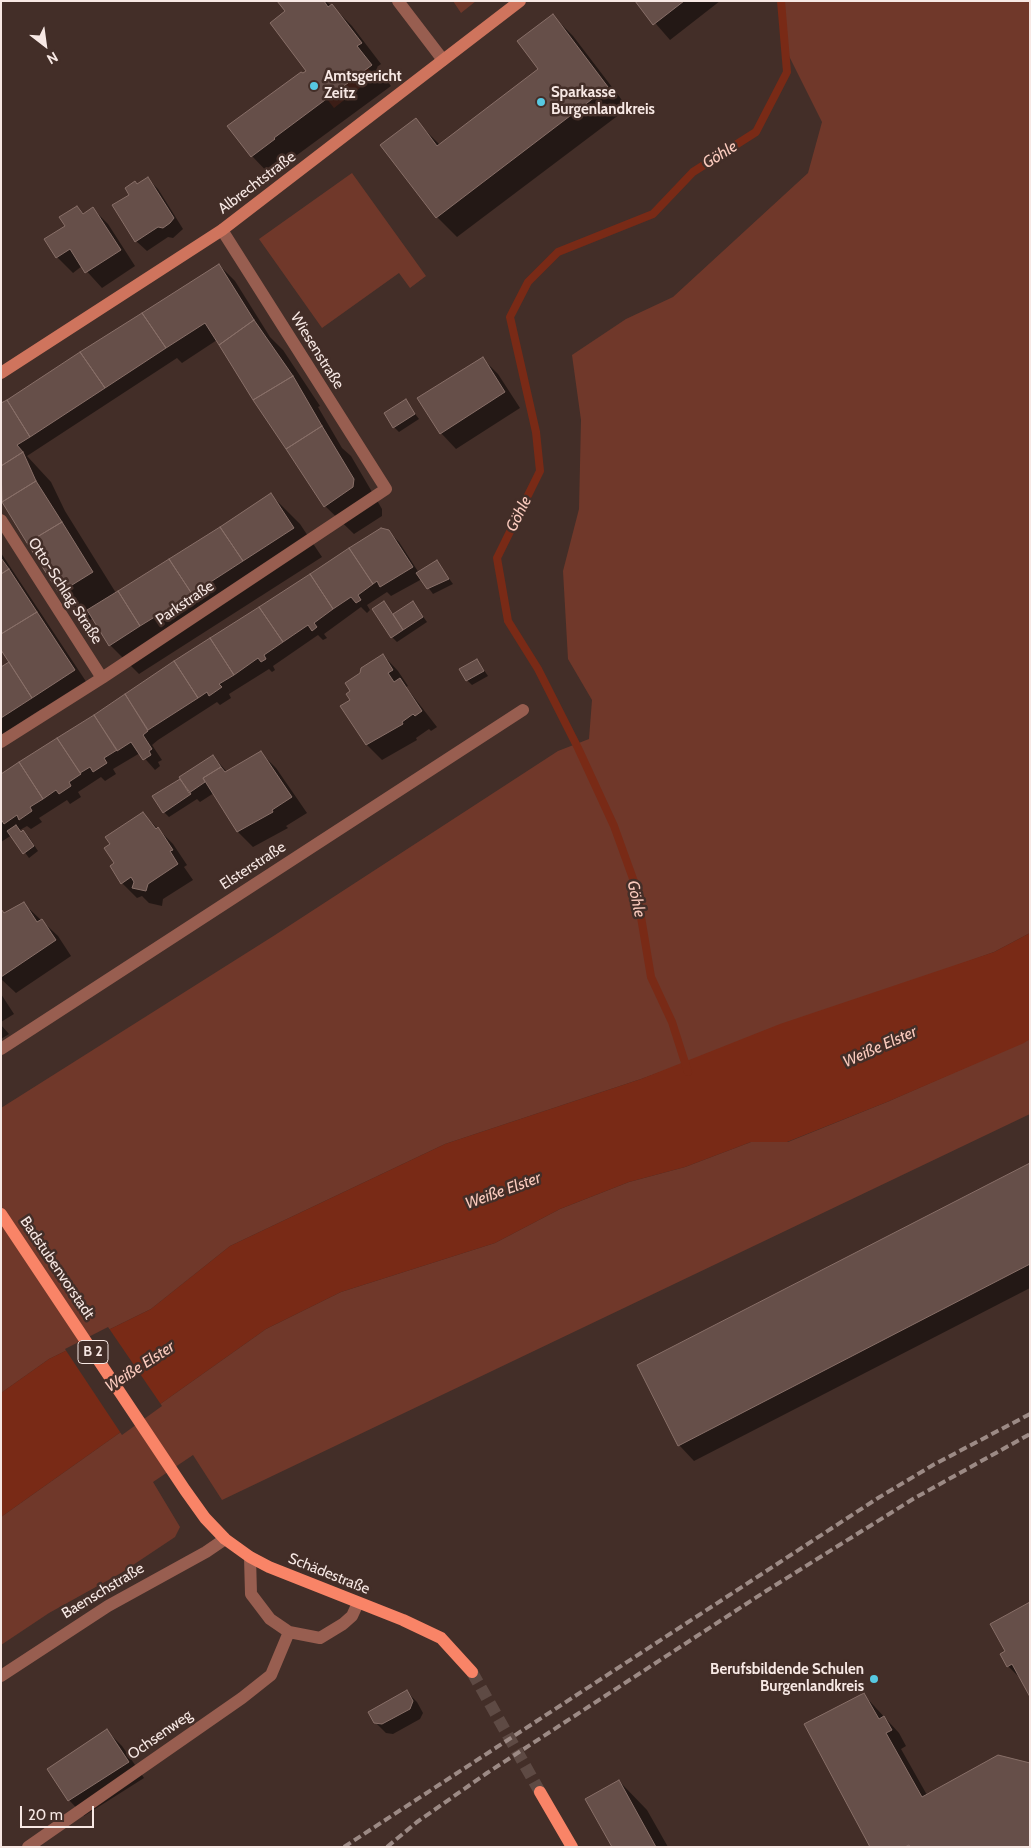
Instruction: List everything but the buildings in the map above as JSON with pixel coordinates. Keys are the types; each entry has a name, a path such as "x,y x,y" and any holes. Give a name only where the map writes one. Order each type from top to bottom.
{"main road":[{"name":"Albrechtstraße","path":"1,373 222,230 520,1"},
{"name":"Badstubenvorstadt","path":"1,1214 185,1490"},
{"name":"Schädestraße","path":"185,1490 225,1539 250,1557 276,1570 403,1620 441,1638 472,1672"},
{"path":"540,1792 572,1847"}],"street":[{"path":"398,1 443,60"},
{"name":"Wiesenstraße","path":"222,230 386,489"},
{"name":"Parkstraße","path":"1,742 102,678 386,489"},
{"name":"Otto-Schlag Straße","path":"1,520 102,678"},
{"name":"Elsterstraße","path":"1,1049 523,710"},
{"name":"Baenschstraße","path":"1,1676 108,1606 206,1552 225,1539"},
{"path":"250,1557 251,1594 270,1619 289,1632 320,1638 352,1616 358,1603"},
{"name":"Ochsenweg","path":"28,1847 242,1698 264,1680 271,1674 289,1632"}],"shaded area":[{"path":"453,1 476,1 461,13"},
{"path":"778,1 1030,1 1030,933 994,952 641,1079 445,1144 230,1246 151,1309 49,1359 1,1393 1,1108 275,935 558,751 589,739 592,700 568,659 563,571 579,509 581,420 572,355 626,319 673,297 808,173 822,122 788,54"},
{"path":"368,68 375,76 334,108 327,99"},
{"path":"352,173 426,276 410,288 399,273 322,328 259,239"},
{"path":"1030,1039 1030,1114 222,1500 193,1455 153,1482 180,1527 175,1537 121,1573 49,1613 1,1645 1,1517 266,1329 341,1292 495,1243 560,1209 629,1182 685,1167 751,1142 788,1142 887,1102"}],"water":[{"name":"Weiße Elster","path":"1030,933 1030,1039 1024,1043 887,1102 787,1142 751,1142 685,1167 629,1182 560,1209 495,1243 341,1292 266,1329 1,1517 1,1393 49,1359 151,1309 230,1246 445,1144 641,1079 780,1024 994,952"}],"pier":[{"path":"108,1327 162,1406 122,1435 65,1349"}],"waterway":[{"name":"Göhle","path":"688,1072 672,1022 651,977 636,887 614,826 578,748 538,669 508,621 497,558 540,471 536,432 510,317 528,282 558,252 653,214 693,172 756,132 787,72 781,1"}],"tunnel":[{"path":"472,1672 540,1792"}],"railway":[{"path":"344,1847 878,1498 933,1465 1030,1414"},
{"path":"387,1847 417,1822 487,1773 766,1591 913,1499 1030,1434"}],"place":[{"name":"Amtsgericht Zeitz","path":"314,86"},
{"name":"Sparkasse Burgenlandkreis","path":"541,102"},
{"name":"Berufsbildende Schulen Burgenlandkreis","path":"874,1679"}]}
